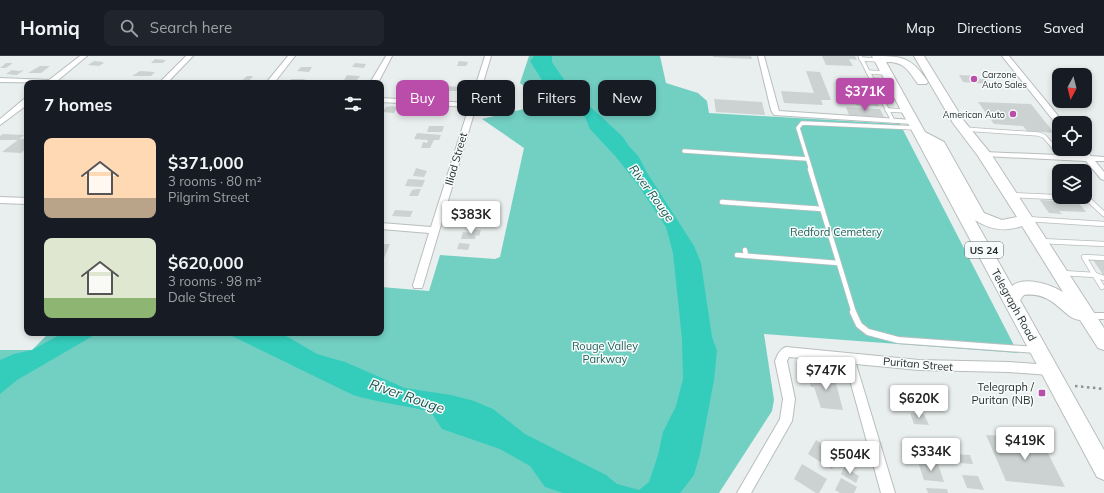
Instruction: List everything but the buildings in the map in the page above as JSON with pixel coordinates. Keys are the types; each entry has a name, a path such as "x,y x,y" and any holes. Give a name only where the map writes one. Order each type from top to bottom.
{"main road":[{"path":"883,67 892,56 908,60 942,114 961,126"},
{"path":"919,56 961,126 984,154 1102,340"},
{"name":"Telegraph Road","path":"883,67 1104,470"},
{"path":"914,124 939,145 979,216 988,222 1000,226 1011,226 1025,219"},
{"path":"1011,299 1019,289 1026,288 1049,292 1073,308 1102,340"}],"street":[{"path":"55,80 84,56"},
{"path":"166,80 190,56"},
{"path":"272,80 292,56"},
{"path":"376,80 389,56"},
{"name":"Iliad Street","path":"480,80 488,56"},
{"path":"761,56 775,110 778,113 893,121 914,124"},
{"path":"1005,56 1054,116"},
{"path":"0,80 24,81"},
{"path":"384,100 457,104"},
{"path":"0,123 24,104"},
{"name":"Iliad Street","path":"418,285 469,116"},
{"path":"984,154 1104,159"},
{"path":"1087,156 1104,177"},
{"path":"0,200 24,201"},
{"path":"384,226 435,230"},
{"name":"Puritan Street","path":"744,493 786,421 790,404 781,361 786,352 919,365 1009,367 1050,370"},
{"path":"849,358 888,493"}],"lane":[{"path":"860,57 883,67"},
{"path":"860,57 893,121"},
{"path":"868,72 883,67"},
{"path":"872,80 883,67"},
{"path":"879,94 899,95"},
{"path":"887,110 914,124"},
{"path":"914,124 808,122 802,123 798,128 855,318 859,325 868,332 898,340 1039,350"},
{"path":"961,126 1038,134 1044,136 1063,158"},
{"path":"684,151 690,149 807,159"},
{"path":"1010,195 1076,198 1090,201 1104,214"},
{"path":"722,202 822,209"},
{"path":"1025,219 1104,224"},
{"path":"1039,241 1104,244"},
{"path":"745,250 746,256"},
{"path":"737,255 838,263"},
{"path":"1102,287 1084,257 1104,258"},
{"path":"1059,273 1095,275 1104,278"},
{"path":"1086,315 1104,316"}],"path":[{"path":"1074,386 1104,388"}],"green space":[{"name":"Rouge Valley Parkway","path":"529,56 660,56 666,83 698,93 707,101 709,113 900,124 1018,353 764,334 774,400 772,411 719,493 0,493 0,350 32,350 46,336 384,336 384,287 429,291 440,255 495,259 500,257 524,148 482,119 495,116 515,116 515,111 523,109 523,116 590,116 590,80 523,80 523,86 520,83"}],"water":[{"path":"534,56 552,56 552,62 564,80 542,80 530,61"},
{"name":"River Rouge","path":"590,106 598,114 598,116 600,116 623,137 639,157 646,171 694,246 701,263 712,337 717,351 714,380 700,454 694,475 680,493 563,493 545,487 530,466 500,449 442,429 431,412 353,395 232,336 286,336 317,354 345,362 405,388 451,395 474,401 493,409 525,434 606,475 617,484 639,490 649,482 658,455 663,432 676,406 683,379 682,339 673,253 666,227 638,185 616,157 590,129 583,116 590,116"},
{"path":"58,336 93,336 17,380 0,394 0,360 14,354 32,350"}],"place":[{"name":"Carzone Auto Sales","path":"974,79"},
{"name":"American Auto","path":"1013,114"},
{"name":"Telegraph / Puritan (NB)","path":"1042,393"}],"park label":[{"name":"Redford Cemetery","path":"836,232"}]}
